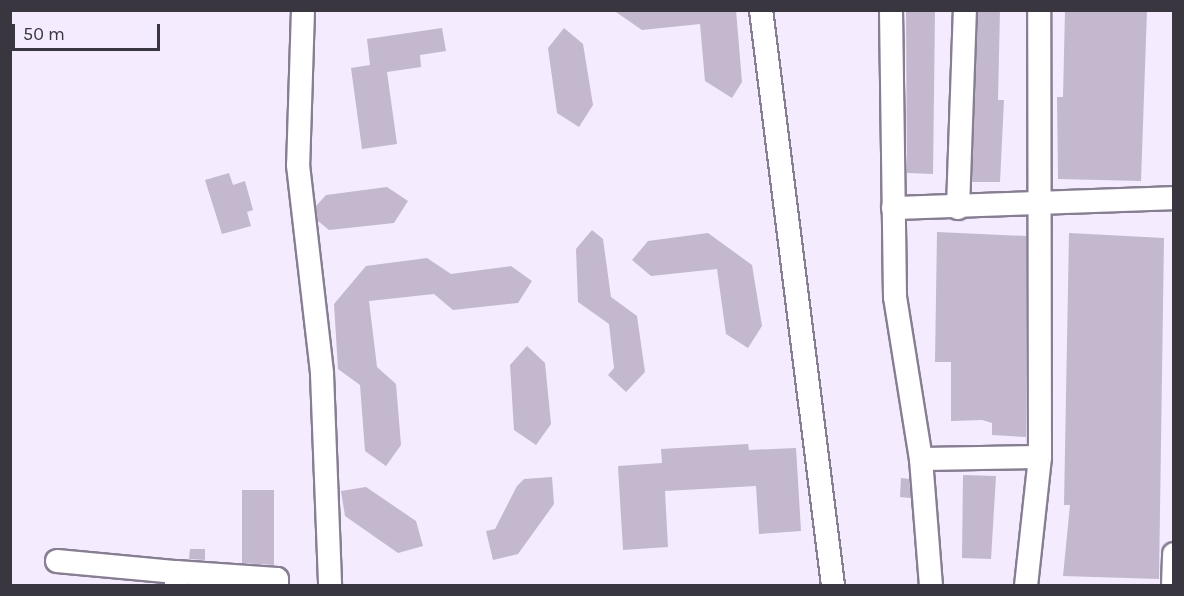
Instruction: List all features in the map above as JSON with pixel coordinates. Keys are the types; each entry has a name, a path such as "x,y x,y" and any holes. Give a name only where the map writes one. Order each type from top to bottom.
{"street":[{"path":"303,10 298,165 322,374 330,585"},
{"path":"761,10 833,585"},
{"path":"891,10 895,297 921,459 931,585"},
{"path":"957,208 965,10"},
{"path":"1026,585 1040,457 1039,10"},
{"path":"893,208 957,208 1173,198"},
{"path":"921,459 1040,457"},
{"path":"1173,554 1173,585"},
{"path":"57,561 176,579 277,579 276,585"}],"building":[{"path":"613,10 736,10 742,82 732,98 705,81 700,24 642,30"},
{"path":"906,10 935,10 933,174 907,173"},
{"path":"978,10 1000,10 998,100 1004,100 1000,182 972,182"},
{"path":"1065,10 1147,10 1141,181 1058,179 1057,97 1063,97"},
{"path":"442,28 446,51 420,55 421,67 387,72 397,144 362,149 351,68 370,65 367,39"},
{"path":"564,28 583,44 593,105 579,127 557,113 548,48"},
{"path":"229,173 233,185 245,181 253,210 247,212 251,226 222,234 205,180"},
{"path":"387,187 408,201 394,223 329,230 318,221 316,206 326,195"},
{"path":"592,230 603,239 611,297 637,316 645,372 626,392 608,375 614,368 609,324 578,302 576,249"},
{"path":"937,232 1026,236 1026,437 992,435 992,423 982,420 951,421 951,362 935,362"},
{"path":"708,233 752,265 762,326 748,348 726,334 717,269 651,276 632,260 648,241"},
{"path":"1069,233 1164,238 1159,579 1063,576 1070,505 1064,505"},
{"path":"427,258 451,274 511,266 532,281 518,303 453,310 434,294 369,301 377,367 396,384 401,445 386,466 365,451 360,385 338,369 334,304 366,266"},
{"path":"527,346 545,363 551,424 536,445 514,430 510,365"},
{"path":"748,444 749,450 796,448 801,531 759,534 756,486 665,491 668,547 623,550 618,466 662,463 661,449"},
{"path":"963,475 996,476 991,559 962,558"},
{"path":"552,477 554,504 518,554 493,560 486,531 495,529 517,486 524,479"},
{"path":"901,478 909,479 911,498 900,497"},
{"path":"366,487 416,521 423,546 398,553 345,516 341,491"},
{"path":"242,490 274,490 274,565 242,563"},
{"path":"190,549 205,549 205,560 189,559"}]}
